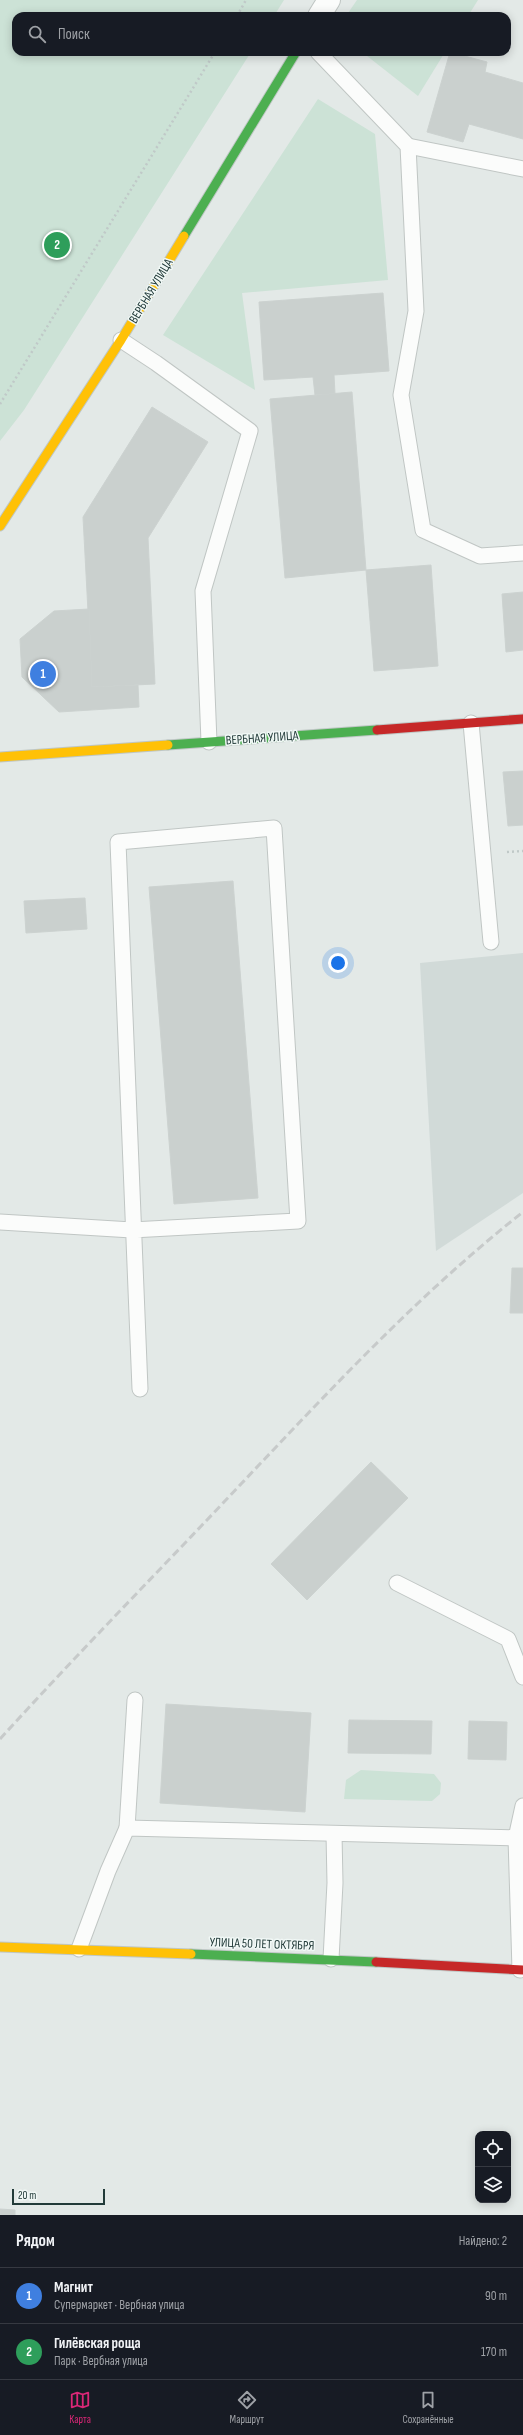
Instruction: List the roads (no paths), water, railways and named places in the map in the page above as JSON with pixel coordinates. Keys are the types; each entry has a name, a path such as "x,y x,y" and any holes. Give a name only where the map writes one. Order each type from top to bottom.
{"street":[{"path":"322,12 329,0"},
{"name":"ВЕРБНАЯ УЛИЦА","path":"0,526 121,340 294,56"},
{"name":"ВЕРБНАЯ УЛИЦА","path":"0,757 523,719"},
{"name":"УЛИЦА 50 ЛЕТ ОКТЯБРЯ","path":"0,1947 331,1959 522,1970"}],"lane":[{"path":"322,56 408,146 523,168"},
{"path":"408,146 416,311 401,395 423,530 480,556 523,553"},
{"path":"121,340 156,362 250,431 203,591 209,742"},
{"path":"471,723 491,942"},
{"path":"0,1222 132,1230 298,1221 274,828 118,842 132,1230 140,1389"},
{"path":"396,1583 508,1639 523,1677"},
{"path":"79,1950 108,1870 127,1828 135,1700"},
{"path":"522,1970 519,1838 523,1806"},
{"path":"127,1828 519,1838"},
{"path":"331,1959 335,1883 334,1834"}],"railway":[{"path":"0,1739 90,1642 377,1343 448,1275 523,1212"}],"place":[{"name":"Гилёвская роща","path":"57,245"},
{"name":"Магнит","path":"43,674"}]}
